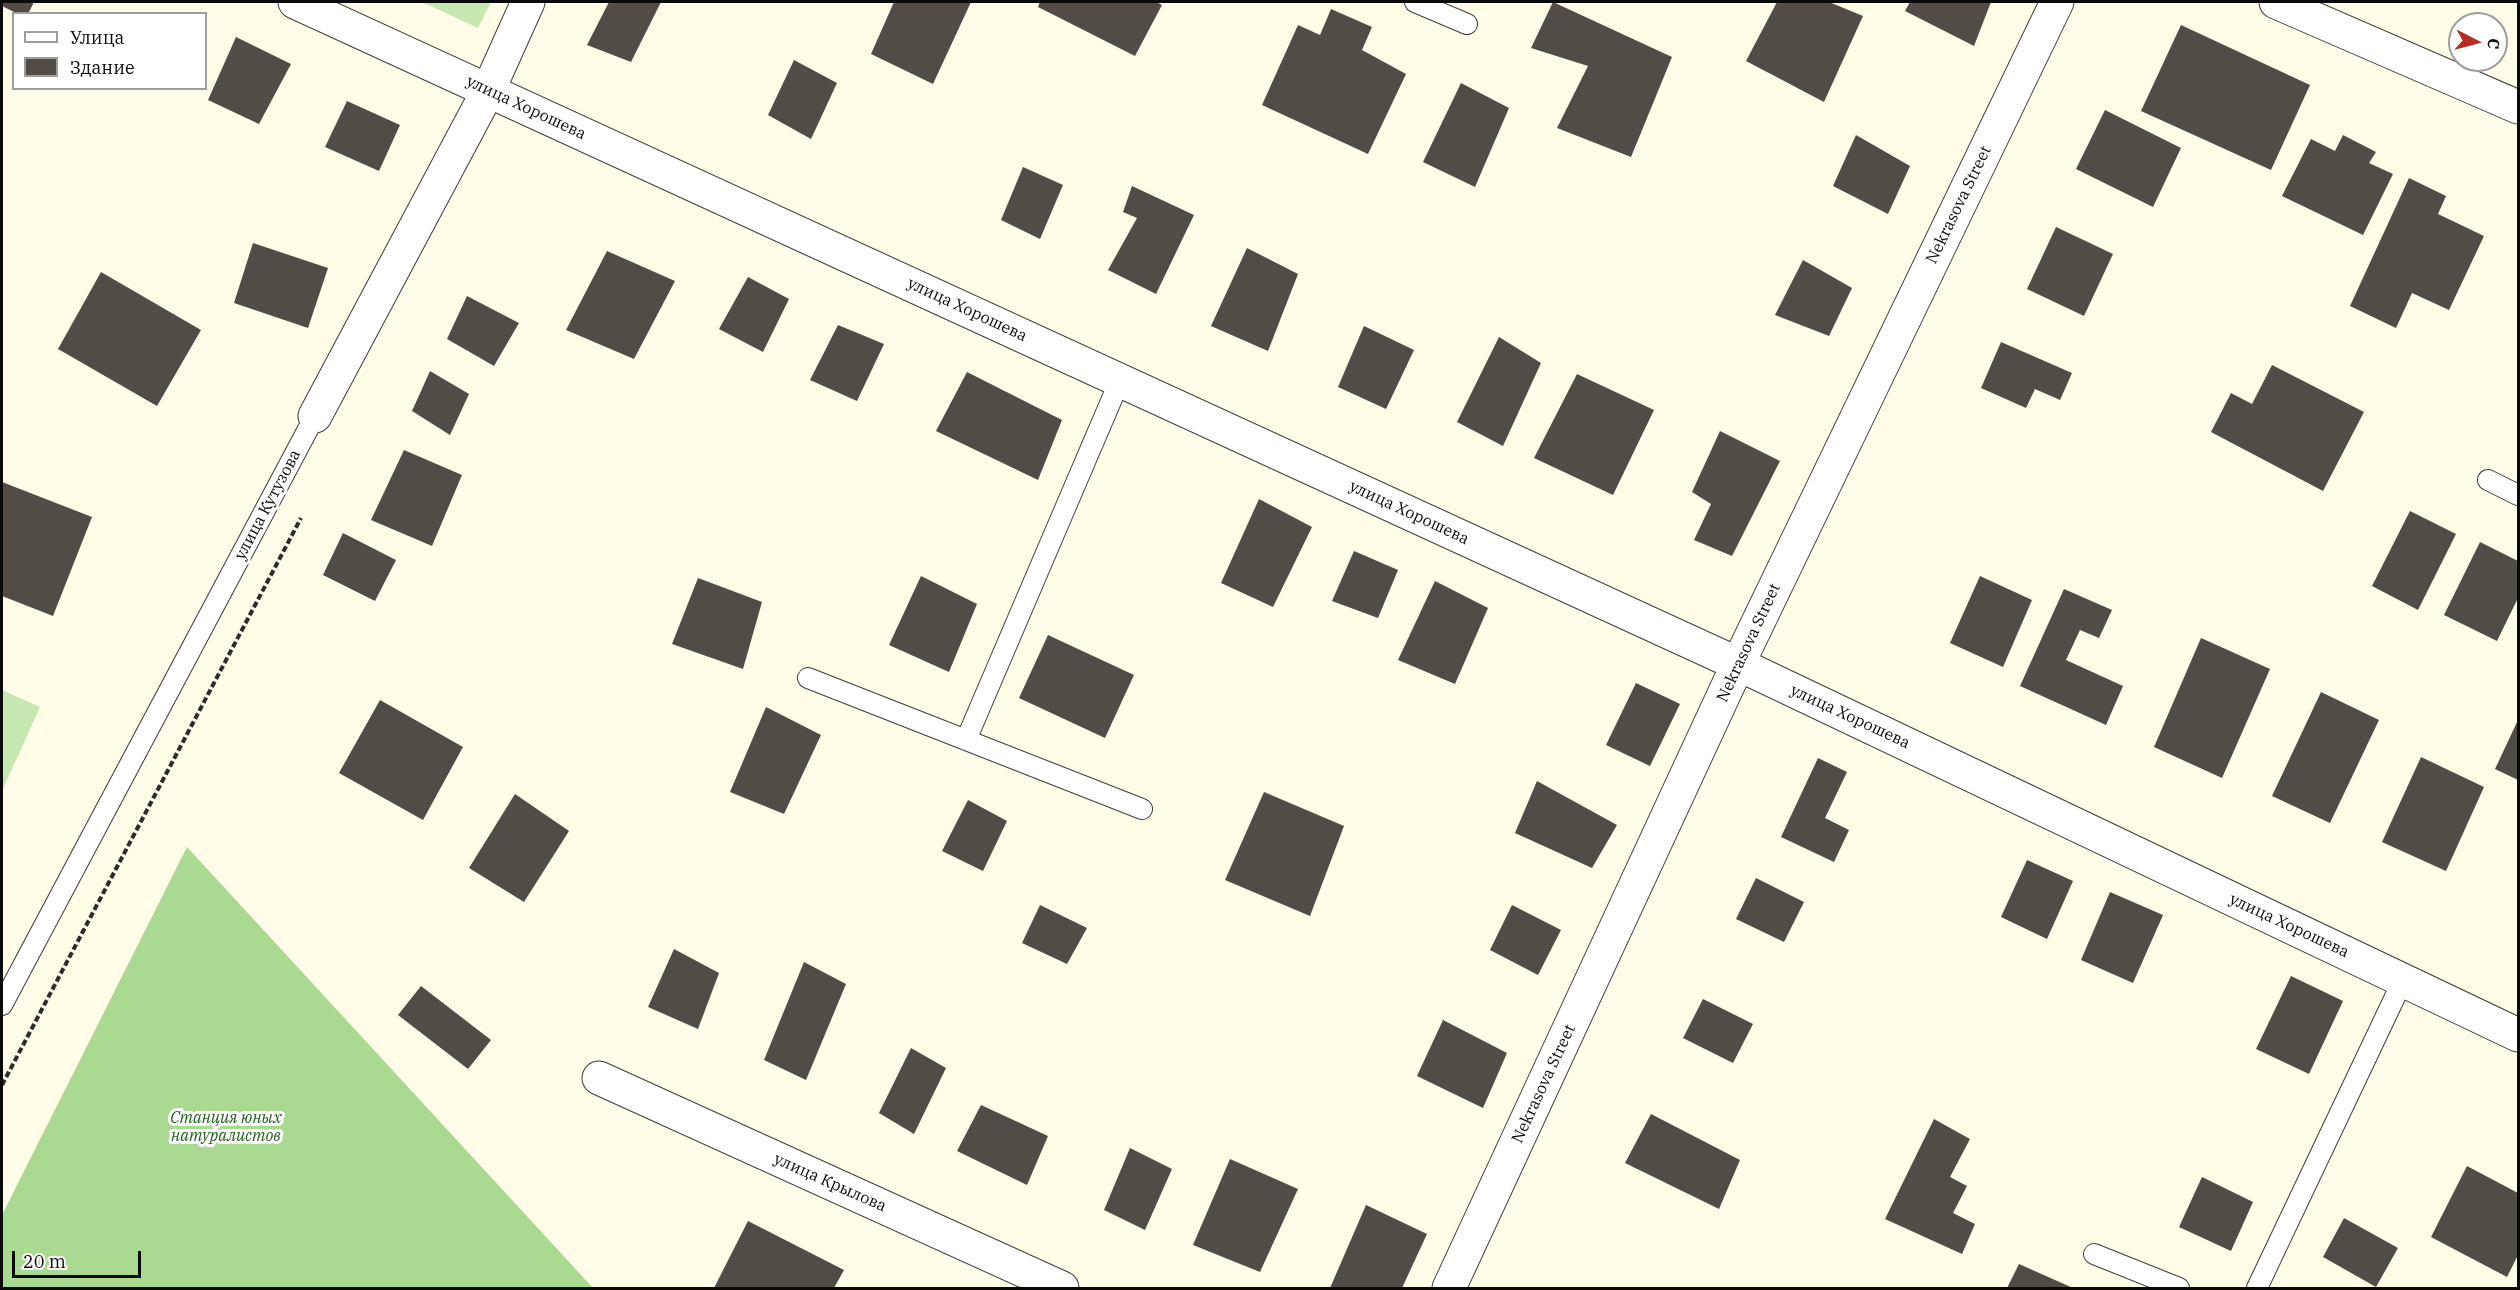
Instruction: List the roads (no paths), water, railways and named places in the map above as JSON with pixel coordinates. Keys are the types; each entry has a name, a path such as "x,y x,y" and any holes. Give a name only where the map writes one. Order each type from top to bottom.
{"street":[{"name":"улица Хорошева","path":"295,2 1738,664 2518,1035"},
{"name":"улица Кутузова","path":"315,416 488,91 528,2"},
{"name":"Nekrasova Street","path":"1449,1288 1738,664 2058,2"},
{"path":"2276,2 2518,107"},
{"name":"улица Крылова","path":"599,1078 1062,1288"}],"lane":[{"path":"1415,2 1467,24"},
{"path":"966,740 1120,380"},
{"name":"улица Кутузова","path":"2,1005 315,416"},
{"path":"2488,480 2518,495"},
{"path":"808,678 1142,809"},
{"path":"2257,1288 2403,980"},
{"path":"2094,1254 2179,1288"}],"park label":[{"name":"Станция юных натуралистов","path":"226,1127"}]}
